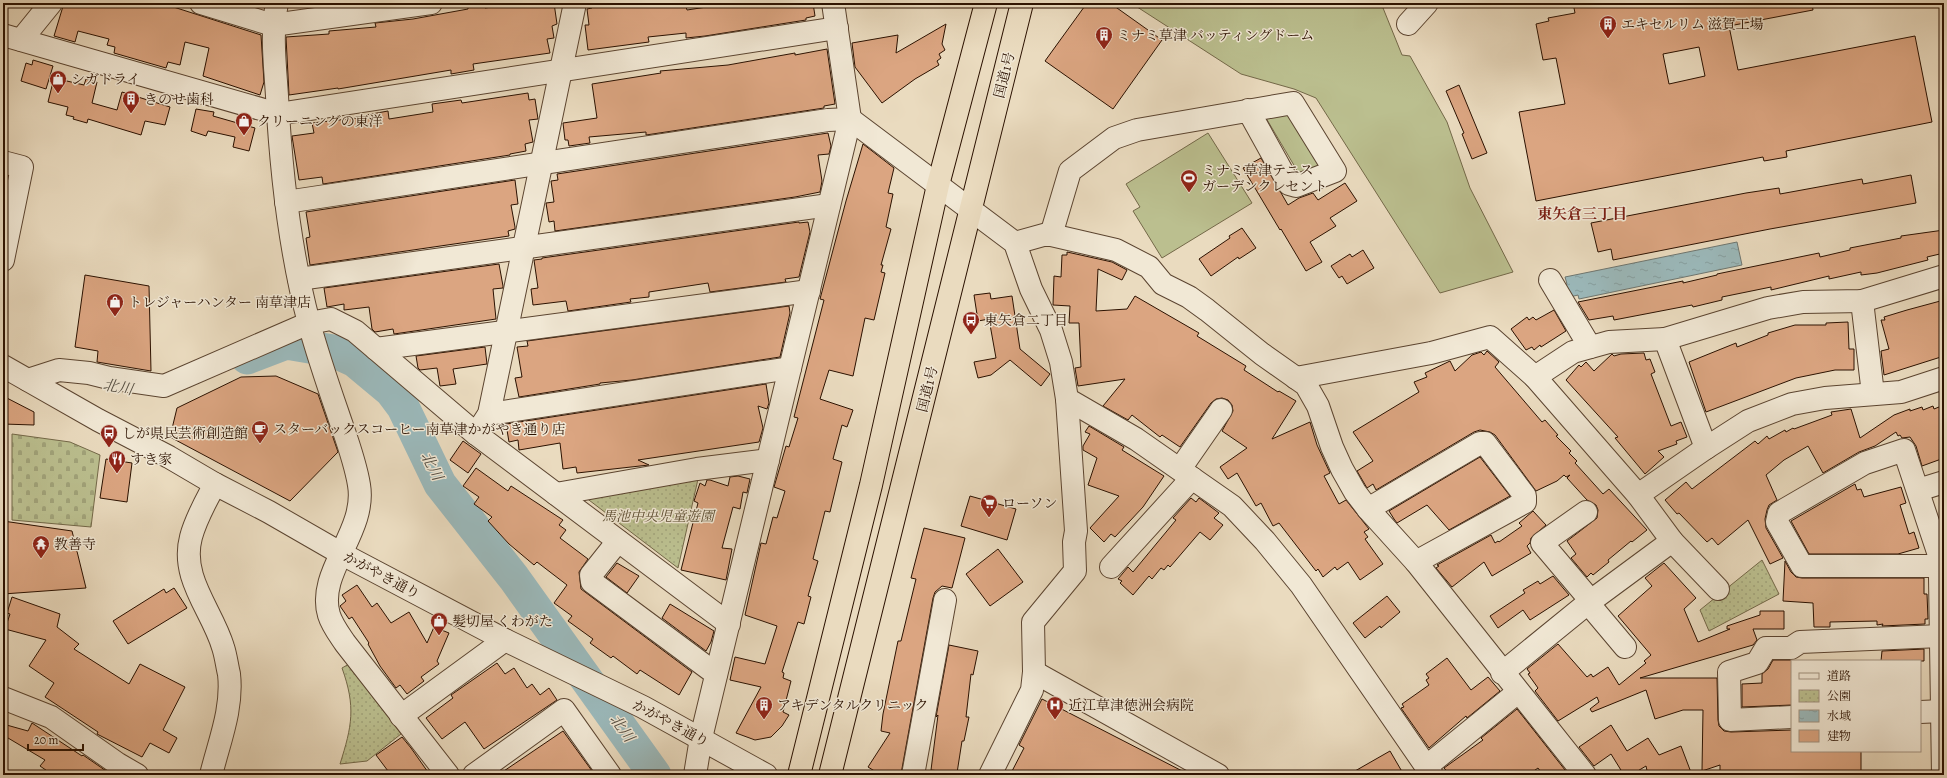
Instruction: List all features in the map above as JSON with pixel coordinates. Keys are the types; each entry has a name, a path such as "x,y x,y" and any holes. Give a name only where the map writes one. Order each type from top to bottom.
{"highway":[{"path":"799,775 871,485 938,185 986,3"},
{"name":"国道1号","path":"830,775 1022,3"}],"street":[{"path":"12,38 51,3"},
{"path":"201,3 273,25 430,3"},
{"path":"277,3 273,25 278,114 292,252 311,328 349,445 359,485 361,504 357,520 334,571 328,590 327,602 329,614 338,634 448,775"},
{"path":"476,434 490,414 575,3"},
{"path":"696,775 701,738 716,674 850,118 833,3"},
{"path":"1408,24 1427,3"},
{"path":"12,38 278,114 837,28"},
{"path":"1051,235 1070,171 1114,138 1137,130 1248,110"},
{"path":"286,202 828,120 850,118 1015,243 1031,289 1051,330 1061,362 1067,399 1076,532 1074,542 1075,571 1033,622 1034,672 1032,690 990,775"},
{"path":"3,162 22,167 3,260"},
{"path":"299,279 829,205"},
{"path":"1015,243 1047,234 1116,250 1149,267 1163,284 1207,310 1306,386 1318,406 1332,447 1342,469 1368,509 1416,562 1502,673 1585,775"},
{"path":"1535,377 1573,352 1609,342 1665,339 1775,307 1803,302 1862,301 1944,276"},
{"path":"1550,280 1590,347"},
{"path":"376,349 809,290"},
{"path":"1862,301 1873,394"},
{"path":"28,380 59,370 89,373 146,385 164,386 331,319 355,331 476,434 729,624"},
{"path":"1296,378 1430,353 1490,337 1535,377 1638,495 1672,541 1718,589"},
{"path":"1665,339 1706,448"},
{"name":"かがやき通り","path":"3,366 98,420 269,512 342,554 505,640 643,707 766,775"},
{"path":"490,414 790,368"},
{"path":"1638,495 1748,420 1792,404 1825,398 1901,392 1944,378"},
{"path":"1067,399 1136,439 1232,506 1301,585 1429,770 1518,692"},
{"path":"1111,567 1186,474 1221,410"},
{"path":"1368,509 1480,443 1485,443 1525,496 1525,502 1416,562"},
{"path":"1942,775 1943,664 1940,577 1943,568 1904,450 1865,462 1779,513 1777,522 1802,566 1943,568"},
{"path":"556,494 697,469 768,460"},
{"path":"1918,490 1944,482"},
{"path":"211,775 225,725 230,698 229,675 223,647 192,580 189,561 190,538 196,521 215,484"},
{"path":"1586,512 1542,543 1625,647"},
{"path":"618,540 591,575 592,582 716,674"},
{"path":"1502,673 1590,602 1672,541"},
{"path":"913,775 945,600"},
{"path":"1791,717 1730,720 1729,672 1757,663 1766,648 1790,648 1800,642 1941,636"},
{"path":"401,716 505,640"},
{"path":"1034,672 1218,775"},
{"path":"3,698 51,717 118,764 137,775"},
{"path":"474,775 564,710 610,775"},
{"path":"1921,712 1942,711"}],"green space":[{"path":"1131,3 1381,3 1402,55 1410,56 1447,122 1470,188 1513,272 1440,293 1316,98 1294,89 1241,74"},
{"path":"1289,114 1319,165 1302,174 1298,172 1266,118"},
{"name":"ミナミ草津テニス ガーデンクレセント","path":"1208,133 1252,203 1162,258 1133,211 1140,207 1126,184"},
{"path":"12,434 70,442 100,455 91,527 12,520"},
{"name":"馬池中央児童遊園","path":"698,479 678,568 585,497"},
{"path":"1762,560 1779,594 1709,631 1700,610"},
{"path":"349,664 401,734 367,761 340,764 350,727 351,716 349,694 342,668"}],"water":[{"path":"1737,242 1742,265 1579,299 1578,295 1566,298 1559,287 1567,284 1565,277"}],"building":[{"path":"64,3 161,3 261,35 264,82 260,95 203,76 209,48 185,42 180,65 168,62 166,68 114,53 115,47 107,45 109,39 78,31 75,42 54,36"},
{"path":"519,3 554,3 557,24 552,26 554,38 547,39 550,53 473,64 474,70 451,74 451,70 338,89 289,95 286,37 329,34 329,31 376,27 375,23 413,19 468,9 468,7 484,5 485,8"},
{"path":"592,3 685,3 687,10 733,3 813,3 815,16 806,18 806,20 705,36 686,38 686,33 648,37 649,42 588,50 585,25 589,25 587,9 592,8"},
{"name":"ミナミ草津 バッティングドーム","path":"1087,3 1110,3 1162,40 1113,109 1045,61"},
{"path":"1573,3 1812,3 1813,10 1729,26 1738,70 1915,36 1932,122 1786,151 1787,157 1764,161 1763,157 1536,201 1519,112 1565,104 1556,58 1543,60 1536,24 1549,21 1548,18 1575,13","holes":["1699,47 1705,76 1669,84 1663,54"]},
{"path":"946,24 942,44 945,50 939,54 941,58 937,61 939,65 915,79 882,103 855,67 852,43 898,35 896,53"},
{"path":"827,49 835,104 824,106 824,108 646,135 646,132 589,137 590,143 569,146 568,140 565,140 563,123 597,118 592,84 661,73 660,71 728,65"},
{"path":"33,60 53,66 46,89 21,81 26,63 32,65"},
{"path":"54,78 84,85 86,79 97,82 92,103 117,110 122,92 170,107 165,125 145,121 141,135 88,119 87,123 73,119 74,117 66,115 68,107 48,102"},
{"path":"1459,85 1487,153 1472,159 1462,134 1464,133 1446,91"},
{"path":"528,93 529,100 535,99 538,119 529,120 533,142 525,144 526,151 510,155 323,184 322,177 299,180 292,136 314,133 312,123 366,117 366,115 388,111 389,119 433,112 432,104 461,100 462,103"},
{"path":"196,109 214,112 213,116 255,128 249,151 233,147 235,137 208,131 206,136 191,131"},
{"path":"828,133 831,146 829,154 818,155 822,181 820,192 795,197 555,231 554,221 549,222 546,203 554,202 551,181 558,180 557,174"},
{"path":"863,144 894,168 888,193 893,194 886,227 891,229 881,265 883,265 881,272 885,273 874,320 865,318 853,376 829,370 820,399 853,410 847,427 842,425 833,459 842,462 830,512 825,511 813,559 818,561 808,596 811,597 804,624 798,622 782,672 784,673 783,678 791,681 783,712 789,715 782,726 771,737 755,740 736,733 761,687 730,680 735,657 765,664 777,626 745,615 761,543 766,544 773,517 777,518 785,491 774,487 786,446 789,447 798,418 794,417 824,300 820,299"},
{"path":"1261,158 1288,205 1299,198 1313,193 1318,200 1345,183 1357,201 1330,218 1336,226 1310,242 1322,262 1306,271 1243,168"},
{"path":"1911,175 1916,203 1770,229 1613,260 1611,249 1598,252 1591,223 1779,188 1780,194 1862,179 1863,184"},
{"path":"515,180 518,204 511,205 515,229 508,231 509,236 310,265 306,238 310,237 306,212"},
{"path":"799,222 808,222 810,232 799,277 785,279 786,282 710,292 708,283 649,292 649,297 630,299 631,302 568,311 566,301 533,305 531,289 538,288 534,260"},
{"path":"1242,228 1256,248 1239,259 1238,257 1211,276 1199,259"},
{"path":"1944,230 1944,253 1927,257 1928,260 1877,273 1861,275 1861,272 1829,279 1829,276 1771,290 1771,287 1722,297 1722,300 1693,307 1692,305 1614,320 1613,316 1589,320 1578,302 1683,281 1683,283 1717,274 1819,253 1820,257 1850,250 1850,248 1901,238 1901,236"},
{"path":"1363,250 1374,268 1347,284 1342,276 1339,278 1331,266 1350,254 1352,257"},
{"path":"1067,252 1112,262 1127,270 1122,280 1098,269 1096,311 1127,309 1135,296 1199,333 1197,336 1246,366 1244,370 1278,392 1279,391 1296,401 1272,439 1310,422 1317,445 1330,473 1324,476 1339,504 1346,500 1369,529 1364,532 1368,537 1365,539 1383,564 1360,580 1348,562 1337,570 1335,567 1323,577 1318,569 1316,571 1279,523 1273,526 1261,503 1256,506 1237,473 1228,479 1220,467 1247,448 1222,431 1233,411 1232,405 1228,400 1222,398 1216,399 1211,403 1180,447 1162,435 1160,437 1132,415 1128,420 1103,406 1125,379 1078,386 1075,368 1081,367 1079,323 1069,323 1070,306 1053,305 1054,276 1061,277 1062,255 1067,255"},
{"path":"499,264 503,288 493,289 496,319 394,334 393,329 375,332 372,329 369,307 344,310 344,304 327,307 324,288"},
{"name":"トレジャーハンター 南草津店","path":"85,275 149,286 151,371 97,362 98,351 75,347"},
{"path":"990,293 991,299 1012,296 1020,349 1050,374 1041,386 1010,360 991,375 978,378 974,362 996,358 989,319 978,321 974,295"},
{"path":"1944,300 1944,356 1884,375 1881,351 1889,349 1881,320 1885,320 1884,317"},
{"path":"789,306 790,313 780,357 632,380 600,383 519,397 515,378 522,377 517,347 528,346 527,341"},
{"path":"1554,310 1566,331 1541,347 1540,345 1534,350 1532,347 1526,350 1511,329 1527,317 1529,320 1533,317 1536,320"},
{"path":"1848,322 1849,349 1854,349 1854,370 1835,370 1796,378 1706,412 1689,362 1736,343 1737,347 1768,335 1768,333 1795,325 1826,325 1826,323"},
{"path":"485,347 487,364 453,369 456,384 440,386 437,368 420,370 418,368 416,356"},
{"path":"1487,351 1499,362 1495,367 1542,422 1545,420 1558,435 1556,436 1571,451 1569,453 1577,461 1575,463 1603,494 1609,489 1647,530 1608,560 1609,562 1593,575 1591,573 1587,577 1571,558 1576,554 1567,541 1597,518 1598,510 1596,505 1587,500 1567,478 1570,475 1566,477 1564,475 1557,481 1536,491 1495,435 1490,432 1480,430 1474,432 1376,490 1373,484 1367,488 1357,471 1373,461 1353,432 1419,392 1414,382 1427,377 1425,373 1450,361 1455,371 1472,355 1481,352 1484,355"},
{"path":"1644,353 1646,360 1650,359 1655,372 1651,374 1671,426 1681,422 1687,437 1676,441 1677,444 1658,451 1664,457 1645,474 1615,438 1618,437 1566,380 1579,365 1581,367 1586,362 1594,371 1612,354 1614,356 1621,354"},
{"name":"スターバックスコーヒー南草津かがやき通り店","path":"276,376 318,394 338,452 290,501 170,437 177,408 241,377"},
{"path":"766,384 769,403 767,409 758,406 763,428 759,442 638,460 649,465 577,473 576,467 563,469 560,443 519,450 518,440 509,442 506,424"},
{"path":"3,396 34,412 34,425 3,424"},
{"path":"1944,405 1944,458 1922,466 1916,446 1910,437 1902,438 1900,435 1898,436 1896,432 1875,446 1859,452 1823,473 1808,446 1784,460 1766,475 1777,500 1769,505 1767,510 1765,519 1766,528 1783,558 1770,564 1748,520 1718,545 1712,538 1707,542 1679,513 1677,514 1665,500 1686,482 1692,489 1755,441 1758,444 1767,436 1769,439 1785,430 1786,432 1793,428 1794,429 1832,415 1831,412 1851,409 1860,438 1894,415 1910,409 1910,411 1922,407 1923,410 1933,406 1934,409"},
{"path":"1089,426 1124,447 1122,450 1164,476 1143,507 1115,537 1111,534 1104,542 1090,528 1119,496 1088,485 1097,458 1083,450 1083,446 1090,434 1085,432"},
{"path":"463,441 481,454 468,473 450,460"},
{"path":"1480,457 1510,496 1449,530 1427,505 1397,523 1389,511"},
{"name":"すき家","path":"106,459 132,463 127,502 100,498"},
{"path":"476,468 508,491 511,486 563,520 559,525 566,530 560,538 588,559 579,572 581,589 692,672 679,695 640,670 637,674 613,656 611,658 590,643 593,639 568,621 572,616 554,603 567,585 537,562 534,565 509,544 488,521 492,517 474,504 479,497 463,486"},
{"path":"738,476 750,479 747,493 743,492 740,509 733,507 722,548 732,549 726,580 681,570 698,503 694,501 700,483 705,486 707,480 710,480 728,486 730,477"},
{"path":"1855,484 1857,490 1861,489 1864,497 1901,487 1906,503 1900,505 1909,534 1914,532 1919,548 1898,554 1809,554 1791,521"},
{"name":"ローソン","path":"970,496 1016,509 1007,540 961,526"},
{"path":"1191,498 1196,502 1199,498 1219,513 1214,518 1223,525 1210,540 1200,532 1170,567 1168,565 1164,570 1161,568 1152,579 1149,576 1133,595 1120,583 1122,581 1118,579 1128,567 1133,572 1176,520 1173,518"},
{"path":"1533,511 1546,525 1531,538 1530,543 1527,546 1531,553 1492,576 1484,562 1452,587 1436,568 1439,566 1437,565 1491,535 1495,543 1498,541 1499,542 1522,526 1519,523"},
{"name":"教善寺","path":"3,521 72,531 86,588 3,594"},
{"path":"924,528 965,538 952,588 942,586 935,592 933,598 901,774 881,775 868,767 890,733 881,731 883,714 898,641 901,641 916,579 911,578"},
{"path":"998,549 1023,582 990,606 966,574"},
{"path":"1785,561 1791,572 1796,577 1802,578 1924,578 1924,594 1927,594 1928,619 1925,619 1925,624 1882,626 1883,624 1877,625 1877,621 1830,622 1830,627 1814,627 1813,603 1783,601"},
{"path":"617,563 639,576 627,593 606,577"},
{"path":"1664,563 1696,598 1684,609 1698,642 1730,629 1727,629 1727,626 1760,615 1760,611 1784,611 1784,629 1753,629 1757,640 1753,645 1640,678 1717,678 1718,720 1719,726 1724,731 1791,730 1791,752 1861,752 1861,775 1720,775 1720,765 1702,771 1703,710 1683,710 1655,719 1646,690 1592,712 1590,709 1599,702 1597,697 1558,721 1535,691 1538,688 1528,674 1530,673 1527,669 1558,644 1587,677 1591,674 1593,677 1608,667 1619,685 1646,663 1644,661 1651,655 1618,616 1652,586 1645,578"},
{"path":"1553,576 1569,595 1530,620 1523,610 1498,628 1490,616 1525,593 1523,590 1538,581 1540,584"},
{"path":"357,585 372,607 377,603 391,623 409,612 427,643 434,627 449,633 437,661 439,664 421,677 424,681 407,694 400,685 396,688 380,666 368,644 369,643 352,617 349,619 340,606 346,601 342,595"},
{"path":"174,588 187,608 128,644 113,621 164,589 166,593"},
{"path":"1387,596 1400,612 1381,628 1380,626 1365,638 1353,623"},
{"path":"12,597 60,614 57,627 79,644 74,649 129,684 140,664 185,687 163,730 177,738 169,753 150,743 142,757 97,734 98,732 45,697 54,683 29,666 46,640 5,629 10,614 7,613"},
{"path":"670,604 714,631 711,642 706,651 662,618"},
{"path":"949,645 978,651 973,675 971,674 966,717 969,717 964,741 962,741 957,773 931,770 938,715 936,717"},
{"path":"1924,649 1924,661 1881,660 1882,651"},
{"path":"1447,658 1471,690 1488,677 1500,691 1467,718 1466,716 1429,748 1401,708 1404,707 1402,704 1429,685 1426,680 1429,678 1426,674"},
{"path":"1773,660 1791,660 1791,705 1742,707 1742,684 1762,683 1762,674 1768,669"},
{"path":"497,663 505,674 514,668 527,688 532,684 540,695 549,688 557,700 484,749 465,722 442,739 426,718 453,698 451,695"},
{"name":"近江草津徳洲会病院","path":"1042,699 1190,775 1010,775 1024,748 1019,745"},
{"path":"1517,709 1569,775 1543,775 1538,768 1528,775 1450,775 1444,768 1483,740 1481,738"},
{"path":"32,723 112,775 53,775 40,766 45,760 3,735 3,724 28,731"},
{"path":"1611,725 1627,751 1648,738 1659,755 1681,746 1692,775 1648,775 1646,766 1631,775 1624,775 1611,754 1594,766 1579,747"},
{"path":"563,731 595,775 498,775"},
{"path":"402,737 430,775 391,775 376,755"},
{"path":"1390,751 1404,775 1348,775"}],"waterway":[{"name":"北川","path":"247,358 286,343 333,351 355,361 391,391 403,407 440,484 514,578 655,775"}],"place":[{"name":"エキセルリム 滋賀工場","path":"1608,39"},
{"name":"ミナミ草津 バッティングドーム","path":"1104,50"},
{"name":"シガドライ","path":"58,94"},
{"name":"きのせ歯科","path":"131,114"},
{"name":"クリーニングの東洋","path":"244,136"},
{"name":"ミナミ草津テニス ガーデンクレセント","path":"1189,193"},
{"name":"トレジャーハンター 南草津店","path":"115,317"},
{"name":"東矢倉二丁目","path":"971,335"},
{"name":"スターバックスコーヒー南草津かがやき通り店","path":"260,444"},
{"name":"しが県民芸術創造館","path":"109,448"},
{"name":"すき家","path":"117,474"},
{"name":"ローソン","path":"989,518"},
{"name":"教善寺","path":"41,559"},
{"name":"髪切屋 くわがた","path":"439,636"},
{"name":"アキデンタルクリニック","path":"764,720"},
{"name":"近江草津徳洲会病院","path":"1055,720"}],"district":[{"name":"東矢倉三丁目","path":"1582,214"}]}
